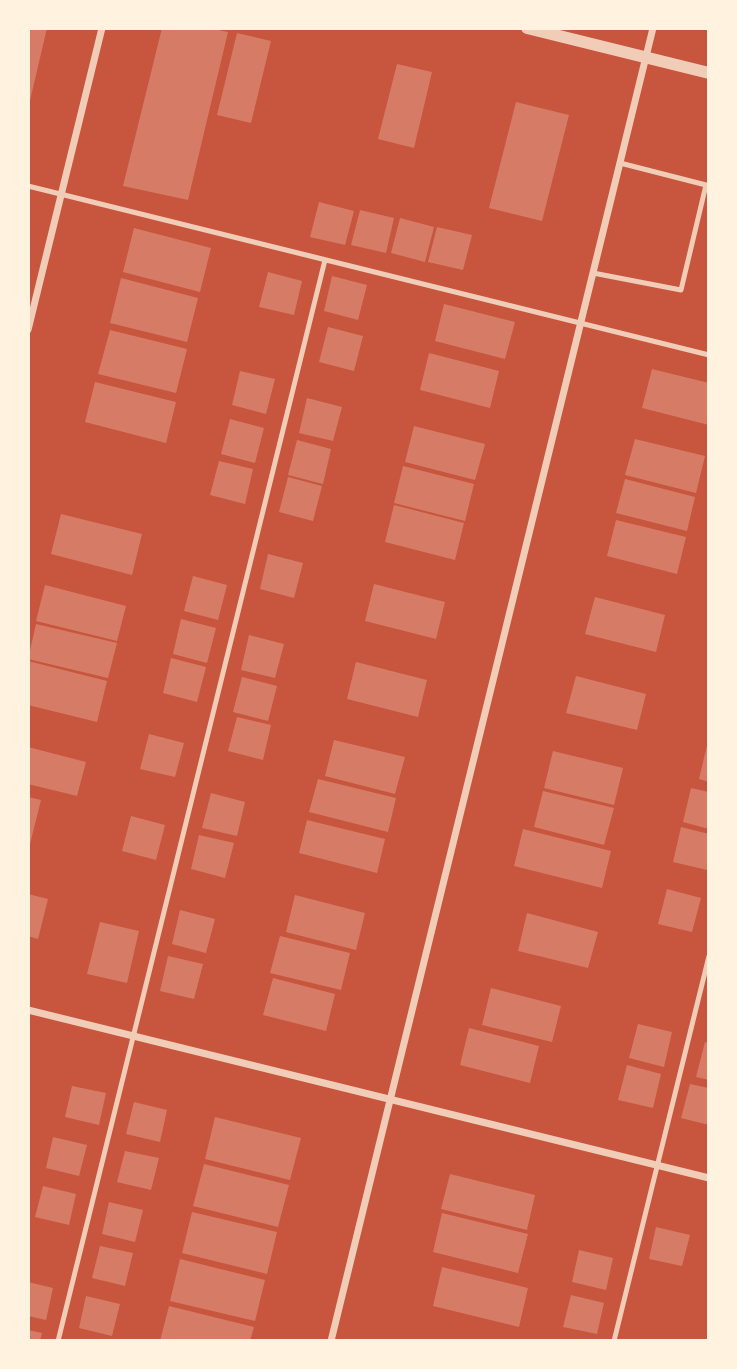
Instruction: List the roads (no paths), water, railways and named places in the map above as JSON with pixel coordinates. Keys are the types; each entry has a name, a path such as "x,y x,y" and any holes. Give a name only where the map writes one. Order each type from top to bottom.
{"street":[{"path":"28,330 102,28"},
{"path":"527,28 709,73"},
{"path":"331,1341 653,28"},
{"path":"28,1010 709,1178"}],"lane":[{"path":"620,163 707,185"},
{"path":"593,273 681,290 709,175"},
{"path":"28,186 709,355"},
{"path":"58,1341 325,260"},
{"path":"614,1341 709,956"}]}
